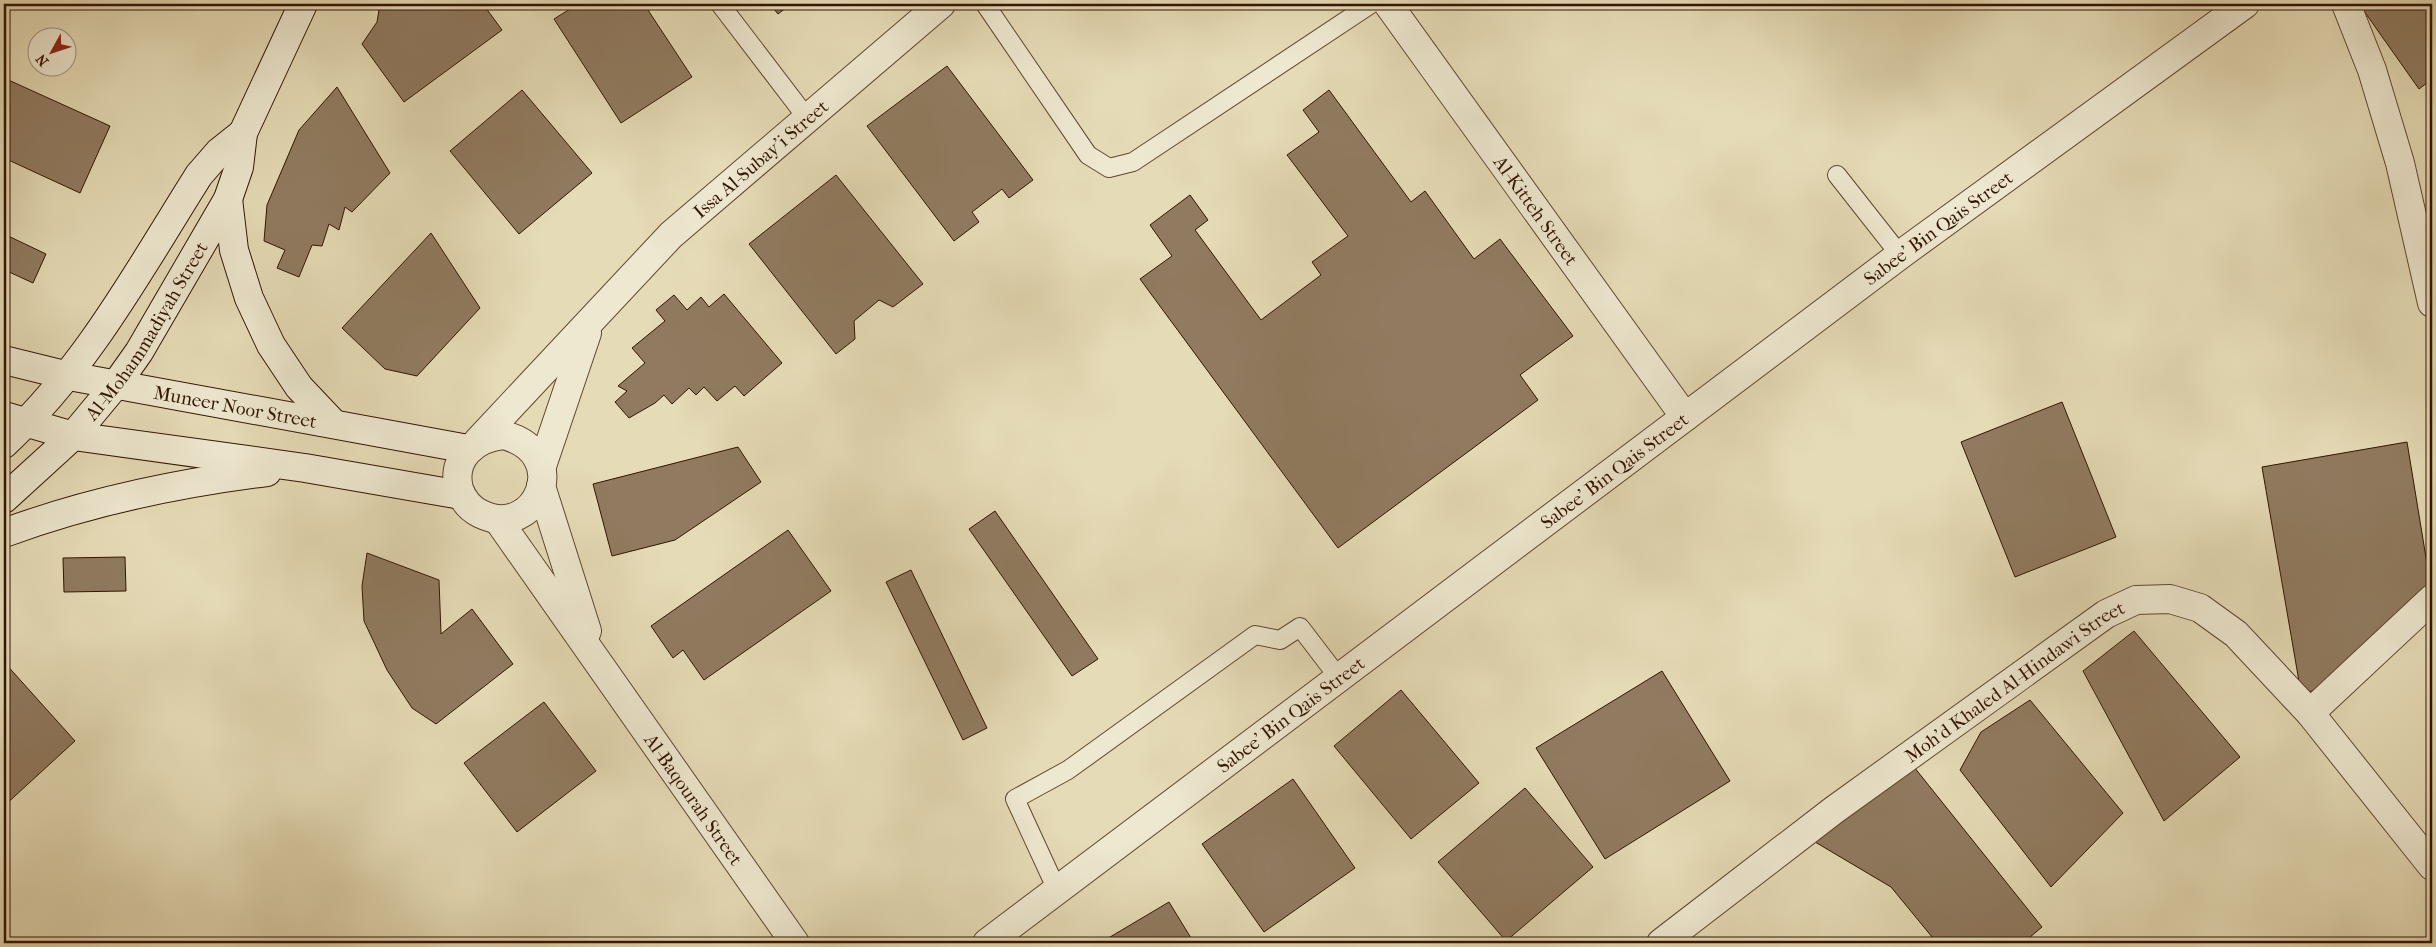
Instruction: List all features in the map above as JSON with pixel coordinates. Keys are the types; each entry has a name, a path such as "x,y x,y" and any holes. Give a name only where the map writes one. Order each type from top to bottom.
{"street":[{"name":"Al-Mohammadiyah Street","path":"4,500 73,436 139,352 228,199 239,167 243,133 303,4"},
{"name":"Issa Al-Subay'i Street","path":"473,445 590,324 671,235 941,4"},
{"name":"Al-Kitteh Street","path":"1388,4 1685,418"},
{"name":"Sabee' Bin Qais Street","path":"987,943 1900,255 2245,4"},
{"path":"2346,4 2372,70 2400,163 2432,303"},
{"name":"Al-Mohammadiyah Street","path":"4,444 15,420 69,376 99,335 199,175 219,152 243,133"},
{"path":"228,199 234,250 256,314 271,345 299,387 334,424"},
{"name":"Issa Al-Subay'i Street","path":"542,476 590,324"},
{"name":"Muneer Noor Street","path":"4,360 69,376 334,424 473,445"},
{"path":"15,420 73,436 305,468 461,495"},
{"path":"503,435 516,438 534,453 542,476 537,498 530,508 510,519 498,520 476,512 461,495 458,473 461,460 473,445 490,436 503,435"},
{"path":"4,533 82,508 155,490 230,477 305,468"},
{"name":"Al-Baqourah Street","path":"542,476 594,654"},
{"name":"Al-Baqourah Street","path":"498,520 796,943"},
{"name":"Moh'd Khaled Al-Hindawi Street","path":"1661,943 1834,810 2106,614 2136,600 2170,599 2200,608 2236,634 2310,713 2432,866"},
{"path":"2310,713 2432,599"}],"lane":[{"path":"720,4 807,118"},
{"path":"985,4 1088,155 1109,168 1133,162 1371,4"},
{"path":"1837,175 1900,255"},
{"path":"1057,890 1015,799 1068,770 1255,635 1280,640 1300,627 1339,678"}],"building":[{"path":"380,4 483,4 502,30 404,102 362,44 377,22"},
{"path":"578,4 644,4 692,77 621,123 554,19"},
{"path":"770,4 791,4 778,14"},
{"path":"2359,4 2432,4 2432,79 2419,89"},
{"path":"947,66 1033,180 1009,198 1002,189 972,212 979,222 954,241 867,126"},
{"path":"4,78 110,126 80,193 4,158"},
{"path":"337,87 390,173 352,212 345,207 339,230 329,224 322,246 312,245 299,277 277,268 285,250 264,241 267,205 299,130"},
{"path":"522,90 592,173 519,234 450,151"},
{"path":"1329,90 1411,202 1425,191 1474,259 1500,239 1573,336 1520,375 1538,400 1338,548 1140,279 1172,256 1150,225 1190,195 1208,220 1195,230 1261,320 1321,275 1312,262 1348,236 1287,155 1319,132 1303,110"},
{"path":"836,175 923,284 893,307 879,300 854,321 855,339 836,354 749,244"},
{"path":"431,233 480,308 417,376 385,369 342,328"},
{"path":"4,234 46,254 33,283 7,271 6,282 4,283"},
{"path":"724,294 782,363 744,396 735,386 717,401 704,387 696,395 689,388 672,404 664,395 655,403 629,418 615,402 627,391 618,386 645,363 632,348 665,321 656,310 674,295 687,310 701,297 709,307"},
{"path":"2062,402 2116,537 2015,577 1961,442"},
{"path":"2407,442 2430,582 2383,639 2335,687 2301,693 2262,467"},
{"path":"738,447 761,482 675,540 612,556 593,484"},
{"path":"995,511 1098,659 1072,676 969,529"},
{"path":"788,530 831,591 704,680 683,650 673,658 651,626"},
{"path":"367,553 439,580 441,634 472,609 513,664 436,724 412,708 387,670 364,621 362,586"},
{"path":"125,557 126,591 64,592 63,558"},
{"path":"911,570 987,728 963,740 886,582"},
{"path":"2134,631 2240,757 2164,821 2083,671"},
{"path":"4,662 75,741 4,806"},
{"path":"1662,671 1730,781 1605,859 1536,748"},
{"path":"1401,690 1479,783 1411,839 1334,746"},
{"path":"2030,700 2123,813 2051,887 1960,770 1981,732"},
{"path":"544,702 596,771 517,832 464,763"},
{"path":"1910,762 2042,927 2023,943 1937,943 1891,887 1810,839"},
{"path":"1293,779 1355,868 1264,932 1202,844"},
{"path":"1525,788 1593,867 1506,941 1438,862"},
{"path":"1169,902 1194,943 1100,943"}]}
